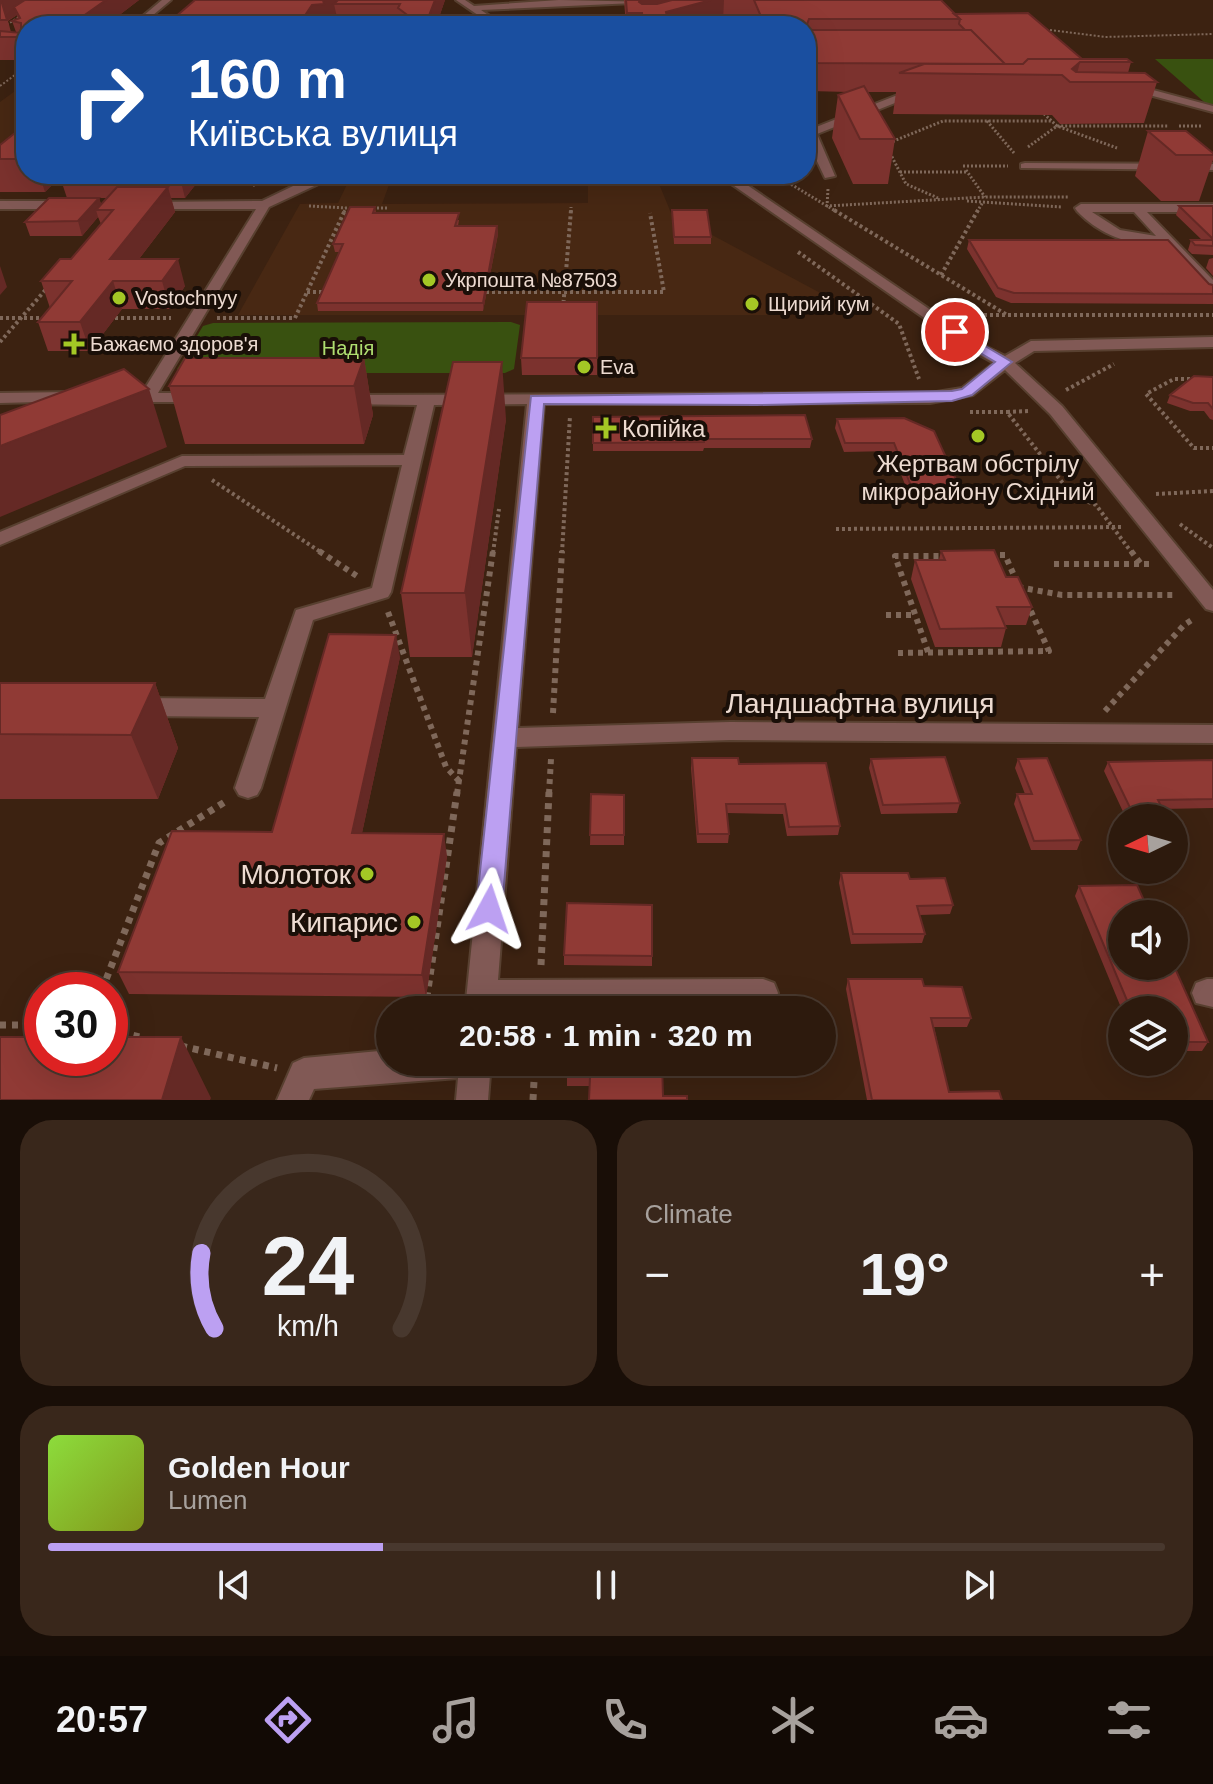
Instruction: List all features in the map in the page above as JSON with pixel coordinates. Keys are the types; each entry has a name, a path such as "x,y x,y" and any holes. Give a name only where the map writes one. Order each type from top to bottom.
{"street":[{"path":"147,16 166,0"},
{"path":"460,0 484,16"},
{"path":"472,8 560,1 668,2"},
{"path":"1110,93 1153,93 1212,108"},
{"path":"816,131 899,98 929,98"},
{"path":"1159,108 1212,108"},
{"path":"816,149 829,176"},
{"path":"1025,166 1213,167"},
{"path":"136,205 264,205 310,184"},
{"path":"738,184 974,346 1005,362 1056,410 1181,563 1207,604"},
{"path":"0,205 82,205"},
{"path":"147,398 264,205"},
{"path":"1081,208 1213,208"},
{"path":"1081,208 1096,225 1135,240 1168,241"},
{"path":"1137,208 1213,288"},
{"path":"1188,261 1213,261"},
{"path":"322,399 930,398 967,392 1031,346 1213,342"},
{"path":"0,398 217,398"},
{"path":"481,996 536,400"},
{"path":"248,788 304,615 381,592 426,401"},
{"path":"0,539 182,461 412,460"},
{"path":"122,707 275,708"},
{"name":"Ландшафтна вулиця","path":"506,738 637,732 1213,734"},
{"path":"669,996 763,993"},
{"path":"298,1087 376,1071"},
{"path":"472,1100 474,1076"}],"path":[{"path":"1050,30 1060,35 1087,36 1213,34"},
{"path":"1038,108 1057,126 1118,148"},
{"path":"1045,114 1057,111"},
{"path":"933,116 943,121"},
{"path":"942,200 906,184 885,145 943,121 1051,121"},
{"path":"987,121 1025,166"},
{"path":"1016,156 1057,126 1168,126"},
{"path":"1179,126 1213,126"},
{"path":"984,200 963,166 1025,166"},
{"path":"900,172 968,172"},
{"path":"791,184 1008,316"},
{"path":"941,275 984,200"},
{"path":"827,206 984,200 1081,208"},
{"path":"563,318 571,207"},
{"path":"100,318 295,318 346,208 388,208"},
{"path":"474,292 664,292 650,213"},
{"path":"790,246 899,324 930,398"},
{"path":"0,342 50,285"},
{"path":"307,292 337,292"},
{"path":"1026,303 1034,316"},
{"path":"936,318 957,315 1211,317"},
{"path":"0,318 52,318"},
{"path":"1066,390 1115,363"},
{"path":"1200,379 1174,379 1146,394 1194,448 1213,448"},
{"path":"1056,410 1007,412 1073,496 1096,505 1141,564"},
{"path":"182,461 381,592 446,767 460,783"},
{"path":"1156,494 1213,491"},
{"path":"427,996 501,493"},
{"path":"836,529 1152,527"},
{"path":"928,652 895,556 957,555"},
{"path":"898,653 1049,651 1005,555 989,555"},
{"path":"1054,564 1181,563"},
{"path":"1008,587 1062,595 1207,604"},
{"path":"1086,732 1207,604"},
{"path":"886,615 915,615"},
{"path":"109,972 159,843 248,788"},
{"path":"0,1025 24,1025"},
{"path":"128,1034 155,1040"},
{"path":"170,1044 298,1087"},
{"path":"533,1100 534,1076"}],"shaded area":[{"path":"16,90 16,155 0,155 0,102"},
{"path":"347,184 389,184 382,204 588,203 588,184 659,184 671,213 841,304 828,315 238,315 300,204 338,203"}],"green space":[{"path":"1155,59 1213,59 1213,109 1211,108"},
{"name":"Надія","path":"511,322 520,325 514,369 505,373 183,373 177,369 203,326 213,323"}],"building":[{"path":"1,0 7,20 0,20"},
{"path":"25,0 106,0 83,16 19,16 14,7"},
{"path":"195,0 323,0 324,4 312,5 305,16 176,16"},
{"path":"338,0 435,0 429,16 409,16 398,8 400,4 334,4"},
{"path":"626,0 657,4 672,0 711,0 666,12 667,16 627,13"},
{"path":"754,0 941,0 960,19 816,19 816,16 761,16"},
{"path":"1028,13 1082,59 1028,59 1023,64 1005,64 971,30 965,30 954,14"},
{"path":"816,30 971,30 1005,64 816,63"},
{"path":"0,31 16,33 16,37 0,37"},
{"path":"1028,59 1127,59 1131,62 1080,62 1072,69 1076,72 1145,73 1157,82 1070,82 1062,75 899,73 924,64 1023,64"},
{"path":"864,86 895,139 860,139 838,95"},
{"path":"1148,131 1186,131 1213,155 1176,155"},
{"path":"16,132 16,159 0,159 0,145"},
{"path":"117,187 168,187 110,259 178,259 162,281 113,281 80,322 38,322 72,281 41,281 60,259 71,259 113,210 96,210"},
{"path":"49,198 99,198 78,221 25,222"},
{"path":"1179,206 1213,206 1213,239"},
{"path":"350,207 375,207 373,213 459,213 455,226 497,226 483,303 317,303 343,244 333,244"},
{"path":"672,210 707,210 711,237 674,237"},
{"path":"969,240 1168,240 1213,285 1213,294 1014,293 998,288"},
{"path":"1191,240 1213,240 1213,246 1195,245"},
{"path":"527,302 597,302 597,358 521,358"},
{"path":"185,358 364,358 354,386 169,386"},
{"path":"453,362 502,362 465,593 401,593"},
{"path":"124,369 149,389 0,446 0,415"},
{"path":"1194,376 1213,377 1213,409 1208,403 1193,403 1170,395"},
{"path":"805,415 812,439 593,443 593,417"},
{"path":"904,418 934,431 959,486 911,486 894,443 845,443 837,419"},
{"path":"994,550 1006,577 1018,577 1032,607 997,607 1006,628 940,629 915,560 945,560 941,551"},
{"path":"329,634 396,635 352,833 444,834 422,975 118,972 172,831 272,832"},
{"path":"0,683 155,683 131,735 0,734"},
{"path":"945,757 960,803 883,805 871,759"},
{"path":"692,758 738,758 739,764 826,763 840,826 789,827 785,804 726,804 729,834 698,834"},
{"path":"1047,758 1081,840 1034,841 1017,794 1032,794 1018,759"},
{"path":"1213,760 1213,799 1128,804 1108,762"},
{"path":"591,794 624,795 624,835 590,835"},
{"path":"841,873 908,873 910,879 945,878 953,905 917,906 925,934 853,934"},
{"path":"1137,885 1144,900 1108,900 1108,955 1079,886"},
{"path":"567,903 652,905 652,956 564,955"},
{"path":"848,979 922,979 924,986 962,987 971,1018 931,1018 949,1092 999,1091 1002,1100 872,1100"},
{"path":"1118,980 1180,980 1187,996 1125,996"},
{"path":"1188,997 1208,1042 1188,1042"},
{"path":"0,1037 24,1037 24,1076 128,1076 128,1037 181,1037 162,1100 0,1100"},
{"path":"662,1076 663,1096 687,1096 687,1100 589,1100 590,1077 566,1077"}],"place":[{"name":"Укрпошта №87503","path":"429,280"},
{"name":"Vostochnyy","path":"119,298"},
{"name":"Щирий кум","path":"752,304"},
{"name":"Бажаємо здоров'я","path":"74,344"},
{"name":"Eva","path":"584,367"},
{"name":"Копійка","path":"606,428"},
{"name":"Жертвам обстрілу мікрорайону Східний","path":"978,436"},
{"name":"Молоток","path":"367,874"},
{"name":"Кипарис","path":"414,922"}],"route":[{"path":"489,909 536,400 757,401 952,396 979,385 1005,362 955,332"}]}
